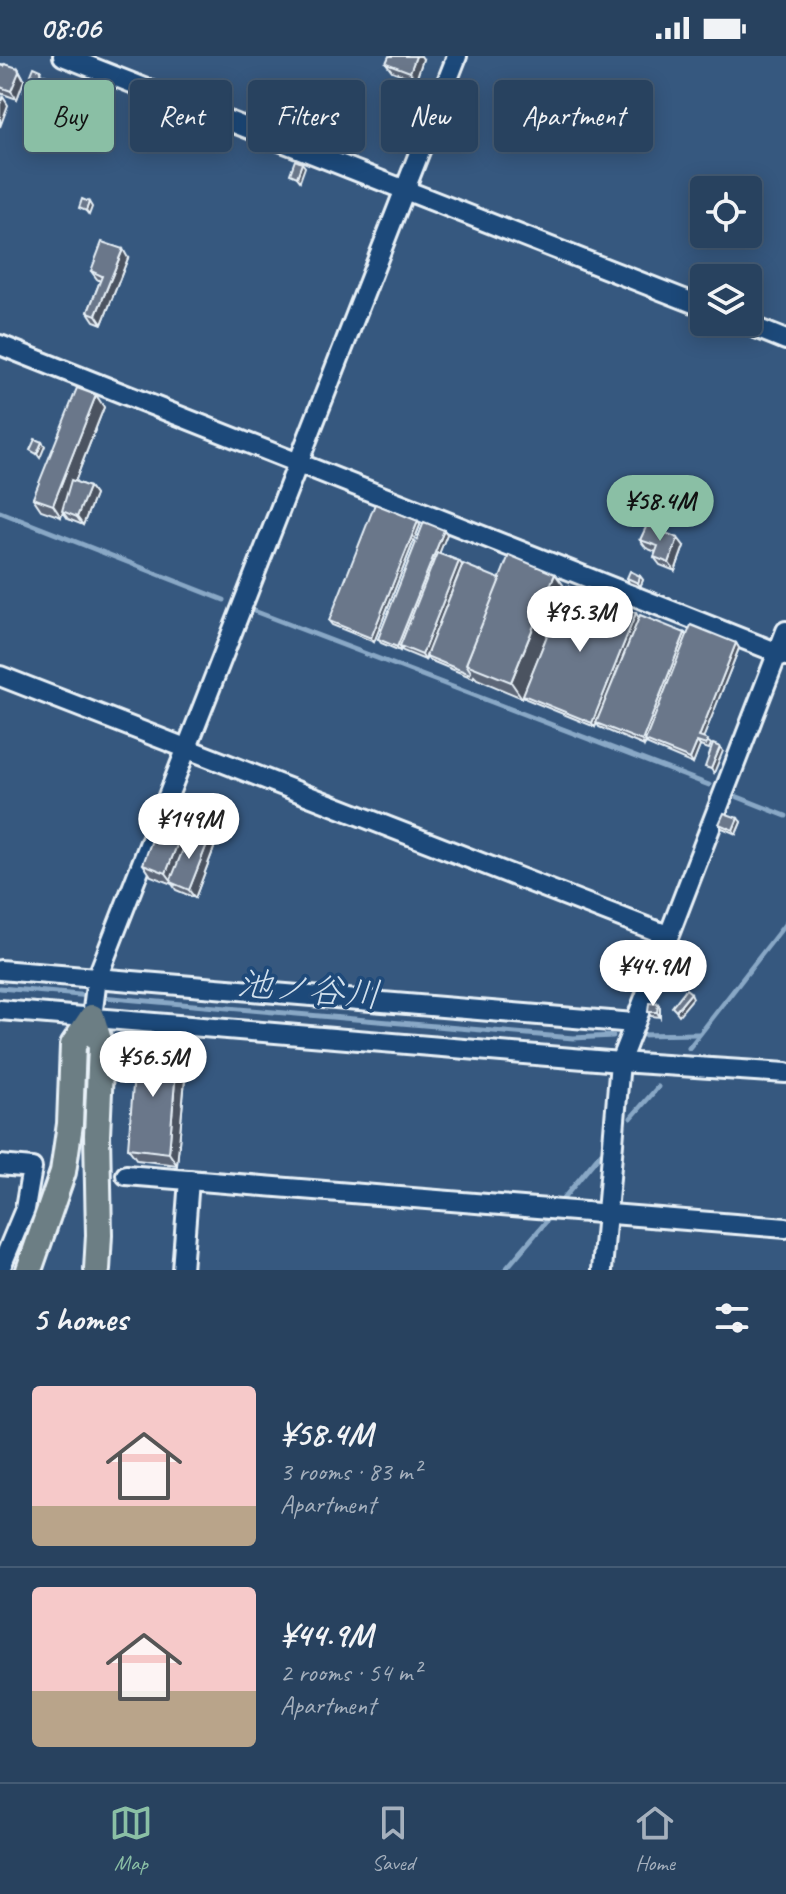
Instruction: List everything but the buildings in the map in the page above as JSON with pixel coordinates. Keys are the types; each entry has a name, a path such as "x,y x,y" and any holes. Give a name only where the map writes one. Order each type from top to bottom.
{"highway":[{"path":"29,1270 63,1172 70,1124 73,1045 94,997"},
{"path":"94,997 101,1047 97,1135 100,1190 97,1270"}],"street":[{"path":"63,56 690,301"},
{"path":"94,997 185,748 457,56"},
{"path":"762,330 786,340"},
{"path":"0,345 782,654"},
{"path":"602,1270 620,1062 667,935 782,654 786,631"},
{"path":"0,676 667,935"},
{"path":"0,970 94,997 620,1062 786,1073"},
{"path":"0,1010 94,997 634,1023"},
{"path":"0,1165 32,1168 25,1209 0,1269"},
{"path":"126,1175 786,1228"},
{"path":"182,1270 189,1180"}],"waterway":[{"path":"0,512 224,600"},
{"path":"254,611 709,785"},
{"path":"738,797 786,816"},
{"name":"池ノ谷川","path":"689,1048 786,923"},
{"name":"池ノ谷川","path":"0,988 91,996"},
{"name":"池ノ谷川","path":"101,997 573,1038 613,1036"},
{"name":"池ノ谷川","path":"637,1035 699,1034"},
{"path":"631,1118 658,1087"},
{"path":"563,1199 601,1153"},
{"path":"505,1270 550,1217"}]}
